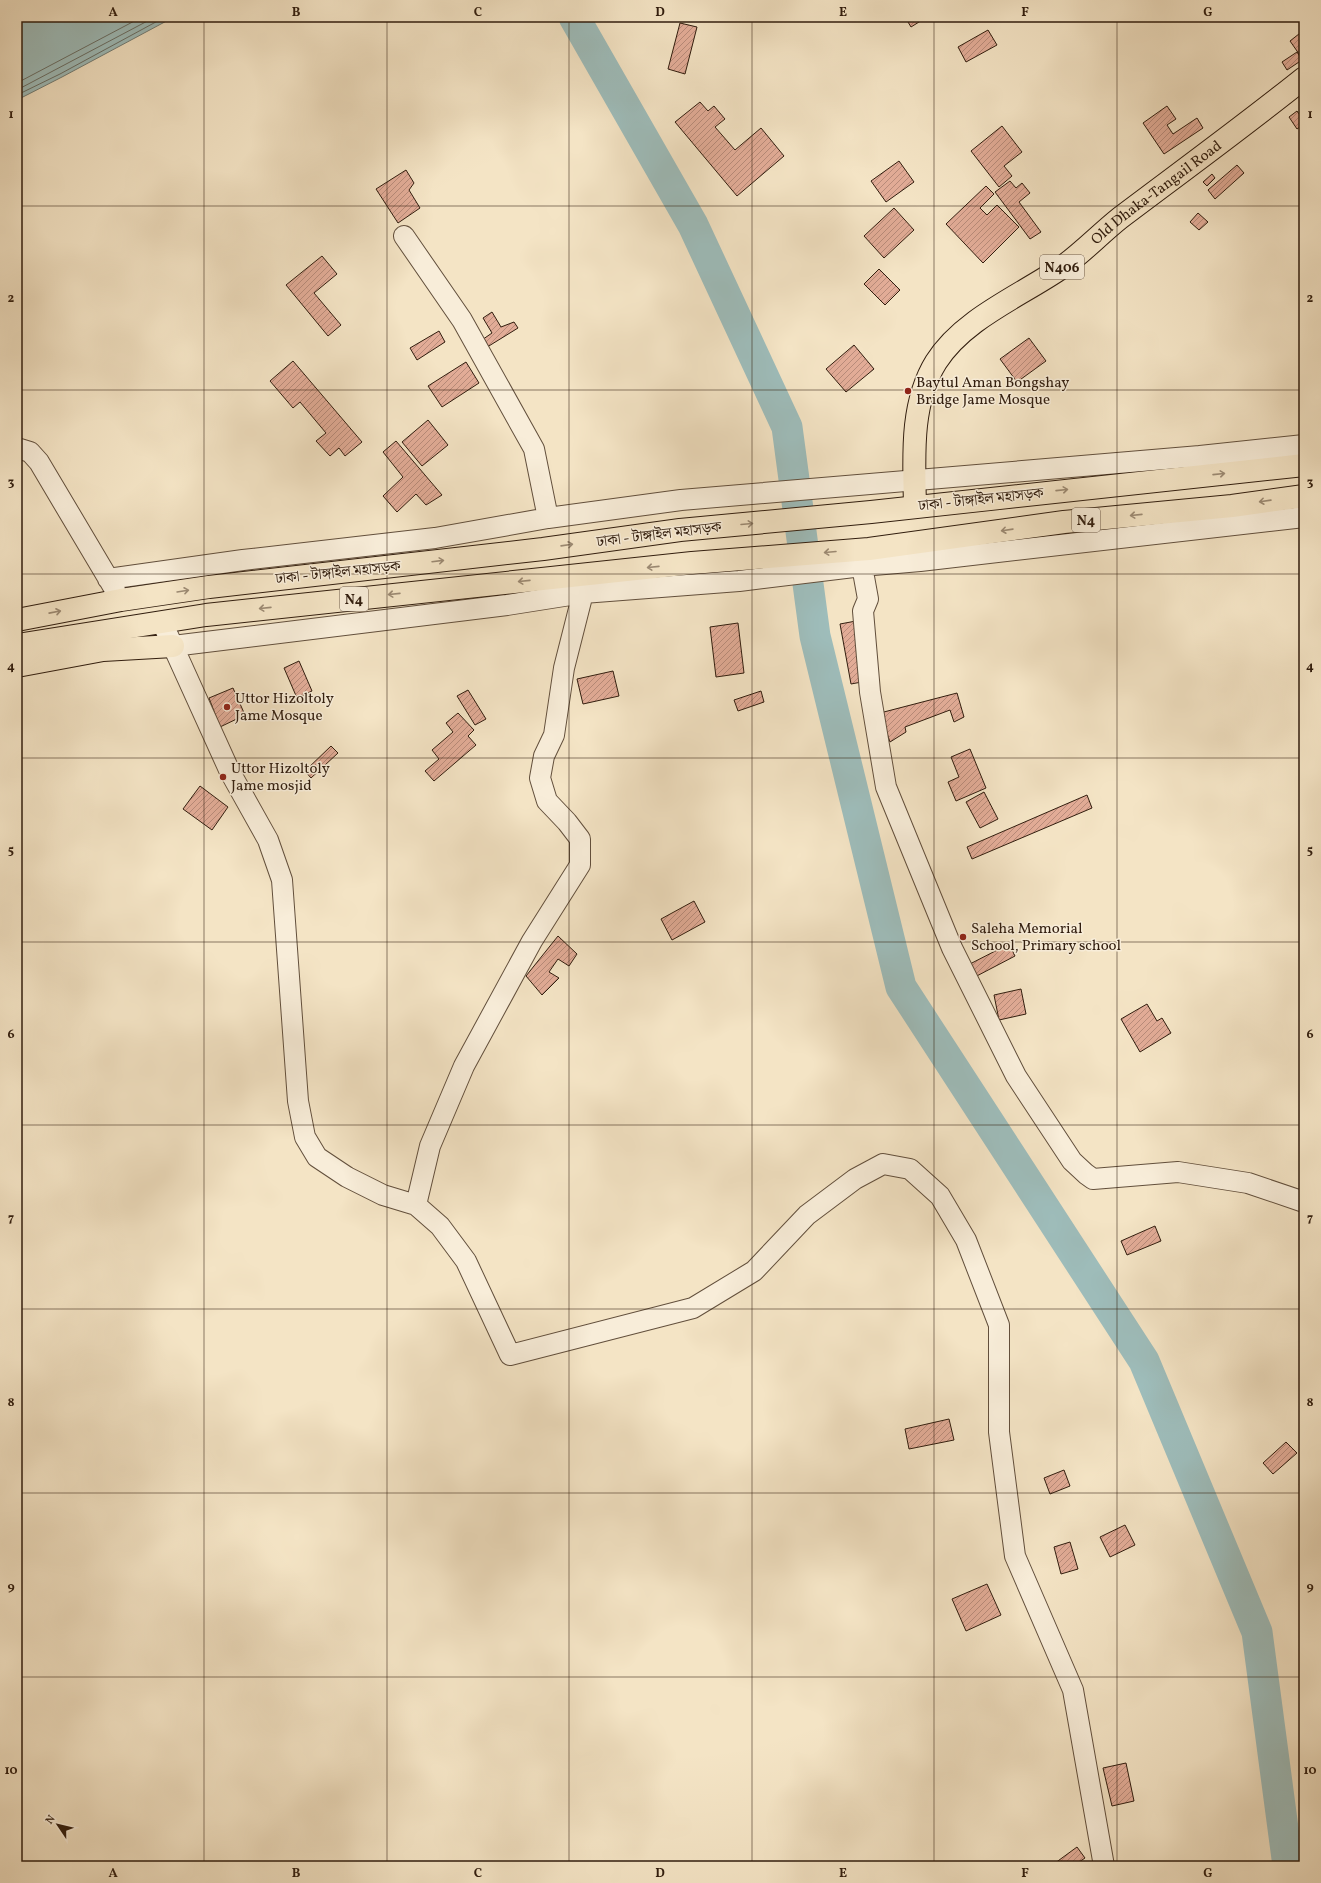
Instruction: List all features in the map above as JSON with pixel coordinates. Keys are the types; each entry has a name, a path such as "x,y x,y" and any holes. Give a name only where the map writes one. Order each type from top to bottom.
{"main road":[{"name":"Old Dhaka-Tangail Road","path":"915,506 917,413 931,373 948,345 963,331 1062,267 1118,220 1254,118 1304,78"},
{"name":"ঢাকা - টাঙ্গাইল মহাসড়ক","path":"17,620 121,600 209,587 543,549 680,530 870,512 1304,465"},
{"name":"N4","path":"865,557 1064,522 1232,506 1304,496"},
{"name":"ঢাকা - টাঙ্গাইল মহাসড়ক","path":"17,645 162,622 245,611 692,563 865,557"},
{"path":"17,666 103,650 173,646"}],"street":[{"path":"404,236 462,320 534,449 548,518"},
{"path":"108,579 243,560 436,538 548,518 681,500 827,486 1200,456 1304,446"},
{"path":"17,448 30,452 39,462 121,600"},
{"path":"1192,477 1200,456"},
{"path":"173,646 507,605 583,593 739,581 865,557 920,561 1304,517"},
{"path":"865,557 868,599 863,611 870,692 886,787 955,955 1016,1076 1072,1161 1086,1174 1093,1178 1178,1172 1248,1183 1304,1202"},
{"path":"416,1205 430,1146 464,1066 532,941 580,866 580,839 567,822 546,801 540,778 544,756 554,735 564,668 583,593"},
{"path":"162,622 230,772 268,840 282,880 298,1102 305,1137 317,1157 347,1177 384,1195 416,1205 440,1226 466,1261 510,1355 693,1308 754,1271 807,1215 855,1180 883,1164 910,1169 940,1196 966,1240 1000,1325 999,1432 1015,1556 1073,1690 1104,1866"}],"water":[{"path":"17,17 174,17 17,100"}],"building":[{"path":"905,17 927,17 911,27"},
{"path":"680,23 697,27 685,74 668,69"},
{"path":"988,30 997,45 966,62 958,47"},
{"path":"1304,30 1304,61 1290,41"},
{"path":"1297,52 1302,60 1287,70 1282,62"},
{"path":"700,102 708,111 714,106 725,119 715,127 735,150 761,128 784,156 737,196 675,122"},
{"path":"1167,106 1176,119 1167,125 1173,134 1197,118 1203,128 1164,154 1143,123"},
{"path":"1297,111 1304,121 1304,124 1297,129 1289,117"},
{"path":"1002,126 1022,152 1004,166 1012,176 999,187 971,151"},
{"path":"899,161 914,182 886,202 871,181"},
{"path":"1237,165 1244,173 1215,199 1208,190"},
{"path":"406,170 414,183 409,190 420,208 398,223 376,189"},
{"path":"1212,174 1215,178 1207,186 1203,182"},
{"path":"1010,181 1016,188 1022,183 1030,193 1019,202 1041,232 1030,239 995,192"},
{"path":"986,186 994,194 980,208 987,215 997,205 1019,227 983,263 946,224"},
{"path":"894,208 914,230 884,258 864,236"},
{"path":"1198,213 1208,222 1199,230 1190,222"},
{"path":"322,256 337,274 314,293 341,325 328,336 286,285"},
{"path":"879,269 900,290 885,305 864,284"},
{"path":"492,312 501,327 514,322 518,328 484,349 479,342 492,333 483,318"},
{"path":"439,331 445,342 417,360 410,348"},
{"path":"1029,338 1046,361 1017,382 1000,359"},
{"path":"854,345 874,369 846,392 826,369"},
{"path":"293,361 362,442 345,456 339,448 330,456 316,441 326,433 300,402 293,408 270,381"},
{"path":"466,362 479,383 442,407 428,386"},
{"path":"428,420 448,445 422,466 402,442"},
{"path":"396,441 442,495 426,505 416,494 397,512 383,496 403,477 383,452"},
{"path":"856,621 867,681 851,684 840,624"},
{"path":"738,623 744,673 716,677 710,627"},
{"path":"299,661 312,691 297,698 284,668"},
{"path":"613,671 619,696 583,704 577,679"},
{"name":"Uttor Hizoltoly Jame Mosque","path":"233,688 245,715 220,727 209,698"},
{"path":"468,690 486,719 475,725 457,696"},
{"path":"761,691 764,702 738,711 734,700"},
{"path":"957,693 964,717 954,722 950,710 905,727 906,732 890,742 880,713"},
{"path":"458,713 474,730 468,736 476,745 434,781 425,771 439,759 432,750 453,732 446,723"},
{"path":"331,746 338,753 311,778 305,771"},
{"path":"970,749 986,788 956,801 948,782 959,777 951,757"},
{"path":"200,786 228,807 212,830 183,809"},
{"path":"984,792 998,819 980,828 966,802"},
{"path":"1087,795 1092,808 972,859 967,847"},
{"path":"694,901 705,922 672,940 661,919"},
{"path":"558,936 577,954 569,966 558,959 549,972 559,978 542,995 526,976"},
{"path":"1009,944 1015,956 971,979 964,967"},
{"path":"1021,989 1026,1014 999,1020 994,995"},
{"path":"1147,1004 1157,1021 1162,1018 1171,1033 1140,1052 1121,1019"},
{"path":"1155,1226 1161,1241 1127,1255 1121,1241"},
{"path":"949,1419 954,1440 909,1449 905,1429"},
{"path":"1286,1442 1297,1453 1273,1474 1263,1463"},
{"path":"1064,1470 1070,1486 1050,1494 1044,1478"},
{"path":"1304,1479 1304,1490 1299,1485"},
{"path":"1125,1525 1135,1545 1110,1557 1100,1537"},
{"path":"1070,1542 1078,1569 1061,1574 1054,1547"},
{"path":"987,1584 1001,1615 966,1631 952,1599"},
{"path":"1126,1763 1134,1801 1112,1806 1103,1768"},
{"path":"1077,1847 1085,1858 1073,1866 1051,1866"}],"waterway":[{"path":"574,17 693,225 787,427 815,636 901,987 1144,1361 1257,1632 1288,1866"}],"place":[{"name":"Baytul Aman Bongshay Bridge Jame Mosque","path":"908,391"},
{"name":"Uttor Hizoltoly Jame Mosque","path":"227,707"},
{"name":"Uttor Hizoltoly Jame mosjid","path":"223,777"},
{"name":"Saleha Memorial School, Primary school","path":"963,937"}]}
